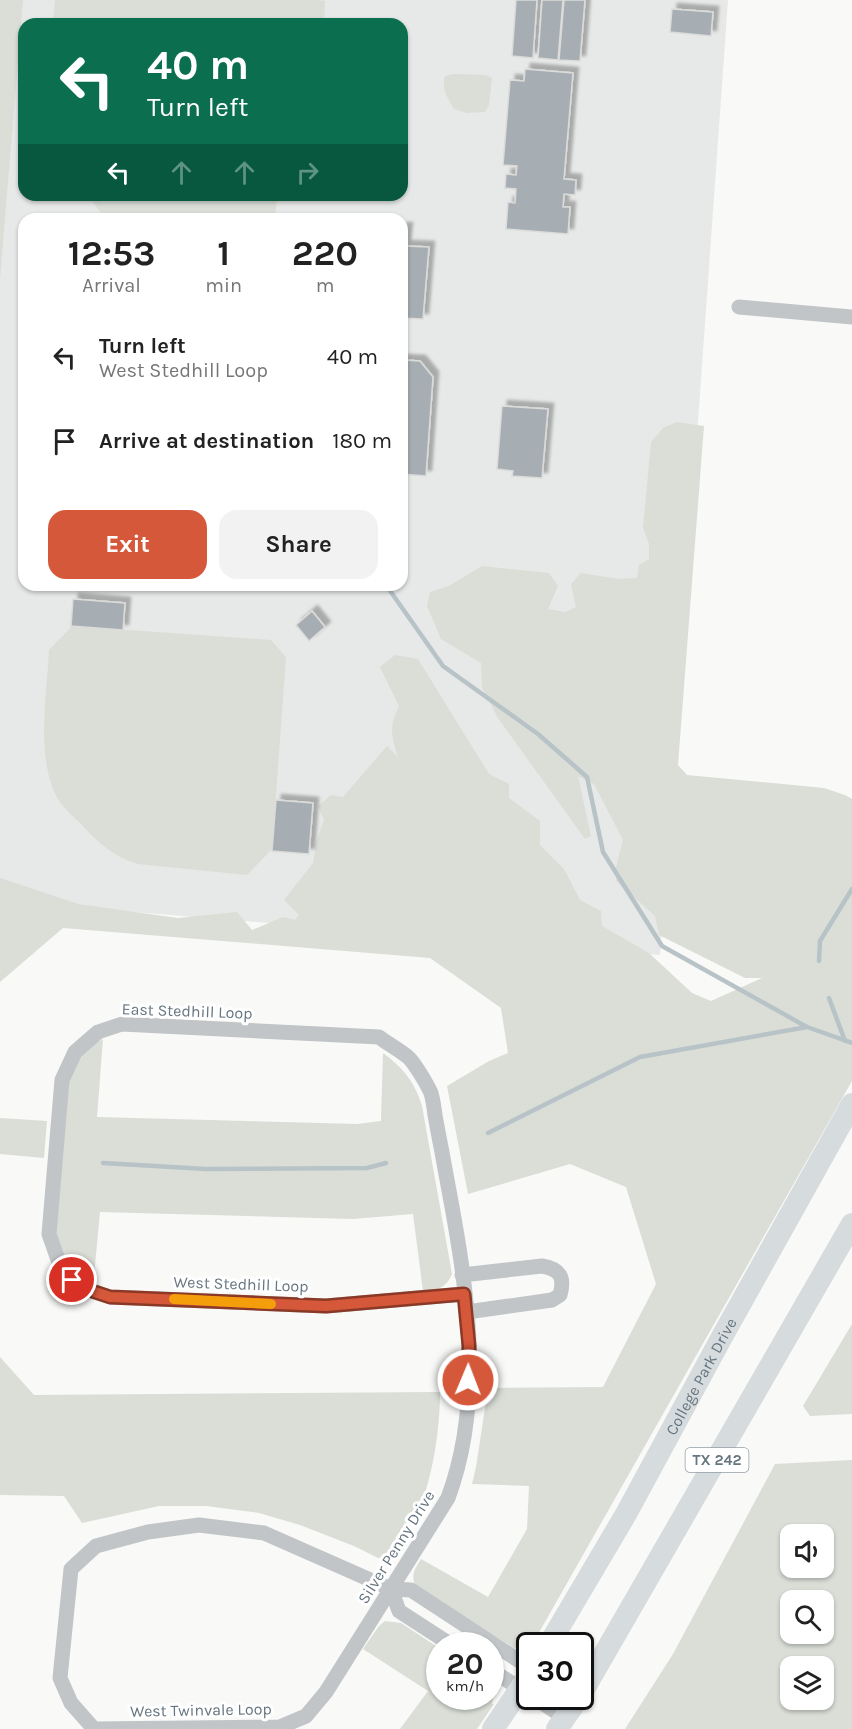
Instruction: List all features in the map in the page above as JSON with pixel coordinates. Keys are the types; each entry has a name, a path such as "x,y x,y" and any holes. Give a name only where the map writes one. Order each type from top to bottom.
{"main road":[{"name":"College Park Drive","path":"557,1632 626,1514 852,1104"},
{"name":"TX 242","path":"594,1672 852,1224"},
{"path":"493,1729 516,1702"},
{"name":"TX 242","path":"561,1724 570,1710"}],"street":[{"path":"739,307 852,317"},
{"name":"East Stedhill Loop","path":"49,1234 62,1080 75,1052 98,1032 122,1024 379,1037 409,1058 431,1093"},
{"name":"Silver Penny Drive","path":"306,1716 326,1692 434,1523 448,1498 458,1471 463,1448 468,1380 467,1312 451,1201 431,1093"},
{"name":"West Stedhill Loop","path":"49,1234 62,1271 83,1288 110,1297 326,1306 464,1294"},
{"path":"462,1275 542,1266 552,1268 560,1274 563,1282 560,1295 552,1300 467,1312"},
{"path":"94,1729 71,1702 60,1678 71,1569 96,1546 148,1532 199,1525 264,1533 391,1589 411,1590 516,1659"},
{"path":"391,1589 399,1611 431,1632"},
{"path":"548,1710 561,1724"},
{"name":"West Twinvale Loop","path":"94,1729 280,1727 306,1716"}],"shaded area":[{"path":"0,0 23,0 22,18 18,18 18,61 0,279"},
{"path":"19,0 728,0 660,955 0,901 0,260"},
{"path":"55,0 325,1 324,18 54,18"},
{"path":"486,75 492,78 489,105 485,112 467,113 454,109 444,85 445,76"},
{"path":"92,201 276,201 276,213 101,213"},
{"path":"677,422 704,426 678,765 687,775 824,788 852,799 852,1081 539,1632 516,1632 516,1648 514,1648 504,1642 504,1632 488,1632 417,1589 414,1573 421,1559 488,1597 527,1529 529,1486 472,1484 488,1388 603,1387 656,1284 626,1187 570,1164 468,1194 447,1086 489,1061 508,1053 501,1008 430,958 63,928 0,982 0,878 78,904 178,918 237,912 252,930 283,917 295,920 299,915 284,900 313,863 317,840 324,820 318,806 331,795 343,797 387,746 398,757 392,732 399,706 380,667 395,655 418,659 489,774 509,784 509,798 540,821 540,845 564,869 580,900 601,911 602,926 649,953 692,993 711,1001 762,978 745,978 659,935 655,916 616,881 616,867 623,840 594,784 578,776 591,836 585,839 498,718 482,688 481,663 441,639 427,606 430,592 449,586 482,566 549,573 558,586 548,609 565,612 576,607 571,584 581,573 619,579 637,578 639,565 649,559 649,544 643,528 651,442 663,428"},
{"path":"72,626 271,640 286,657 272,849 247,875 138,864 130,861 101,844 60,803 51,783 47,765 45,707 49,650"},
{"path":"103,1039 97,1117 357,1124 381,1121 383,1053 407,1076 422,1106 452,1274 450,1279 441,1287 423,1291 413,1214 353,1219 100,1212 93,1287 69,1272 55,1229 68,1081 81,1056"},
{"path":"0,1118 47,1121 44,1158 0,1154"},
{"path":"852,1324 852,1414 810,1416 803,1406"},
{"path":"0,1357 34,1395 440,1392 437,1440 426,1491 414,1520 393,1556 378,1558 300,1525 259,1513 206,1506 159,1506 82,1523 64,1496 0,1495"},
{"path":"852,1460 852,1729 625,1729 673,1654 775,1464"},
{"path":"385,1621 401,1623 426,1639 426,1690 363,1649"},
{"path":"426,1694 426,1710 490,1710 477,1729 400,1729"}],"building":[{"path":"516,0 537,0 533,58 512,56"},
{"path":"542,0 563,0 558,60 538,58"},
{"path":"564,0 585,0 580,61 559,60"},
{"path":"672,9 713,12 711,36 670,32"},
{"path":"525,69 573,73 564,179 576,180 575,195 564,194 563,207 570,207 568,234 506,229 508,202 515,203 516,189 505,188 506,174 516,175 517,166 503,165 510,80 524,81"},
{"path":"408,246 429,247 423,319 408,318"},
{"path":"408,360 420,361 433,377 426,476 408,474"},
{"path":"502,406 548,409 542,478 512,476 513,471 497,469"},
{"path":"73,599 125,603 123,630 71,626"},
{"path":"312,611 325,627 309,641 296,625"},
{"path":"276,800 313,803 309,854 272,851"}],"waterway":[{"path":"390,591 443,666 538,734 587,777 603,852 662,946 807,1027"},
{"path":"819,961 820,941 852,889"},
{"path":"829,998 845,1041"},
{"path":"488,1133 640,1057 807,1027 852,1043"},
{"path":"103,1163 206,1169 367,1168 386,1163"}],"slow traffic":[{"path":"174,1299 271,1304"}],"route":[{"path":"72,1280 83,1288 110,1297 326,1306 464,1294 469,1346 468,1380"}]}
